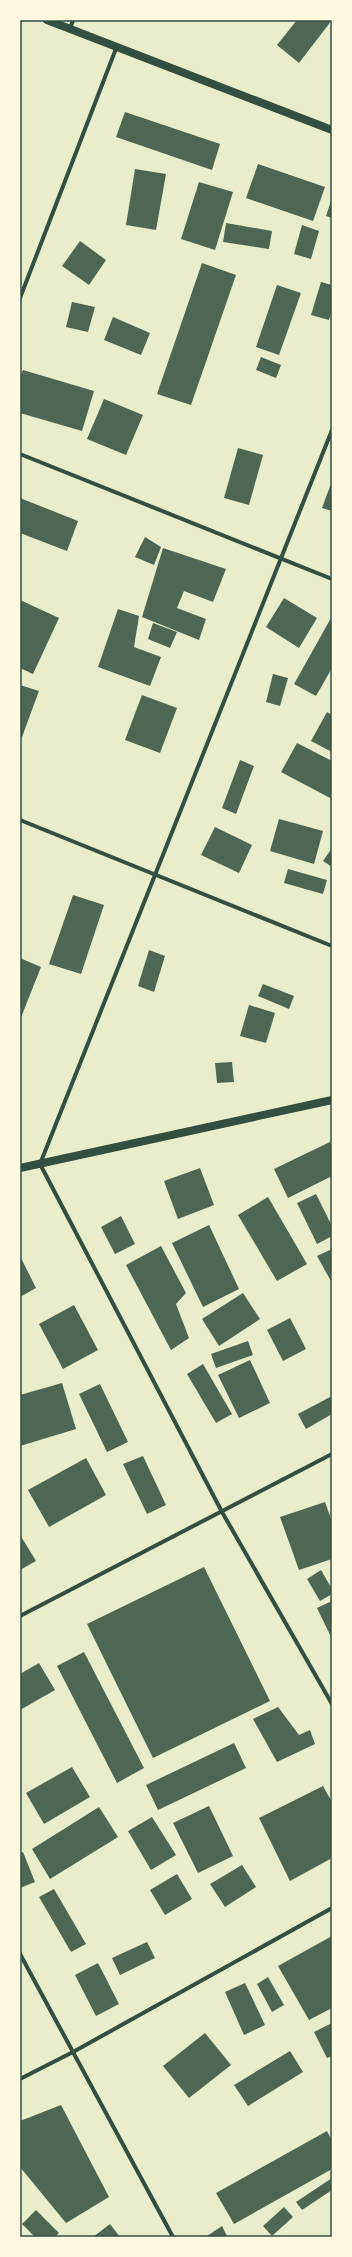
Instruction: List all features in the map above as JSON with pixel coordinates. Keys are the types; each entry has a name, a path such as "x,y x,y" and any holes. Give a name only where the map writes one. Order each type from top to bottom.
{"main road":[{"path":"47,20 332,130"},
{"path":"20,1168 332,1100"}],"street":[{"path":"70,29 73,20"},
{"path":"20,298 117,46"},
{"path":"332,430 154,874 40,1164 222,1512 332,1704"},
{"path":"20,454 332,579"},
{"path":"20,820 332,946"},
{"path":"20,1616 332,1454"},
{"path":"20,2079 73,2052 332,1908"},
{"path":"20,1954 173,2237"}],"building":[{"path":"297,20 332,20 299,63 277,45"},
{"path":"125,112 220,144 212,170 116,137"},
{"path":"258,164 325,187 313,221 246,198"},
{"path":"135,169 166,174 156,230 126,225"},
{"path":"199,182 233,192 215,250 181,239"},
{"path":"332,198 332,218 326,216"},
{"path":"226,223 272,231 269,249 223,242"},
{"path":"302,225 319,231 311,259 294,254"},
{"path":"80,241 106,260 89,285 62,266"},
{"path":"202,263 236,275 191,405 157,394"},
{"path":"321,282 332,285 332,310 329,320 311,315"},
{"path":"277,285 301,293 279,355 256,347"},
{"path":"72,302 95,307 88,332 66,327"},
{"path":"113,317 150,333 141,355 104,340"},
{"path":"261,357 281,365 276,378 256,370"},
{"path":"23,370 94,391 82,431 20,413 20,378"},
{"path":"104,399 143,415 126,455 87,439"},
{"path":"238,448 263,455 249,505 224,498"},
{"path":"332,481 332,511 322,508"},
{"path":"20,498 78,521 67,551 20,533"},
{"path":"145,537 161,547 154,565 135,557"},
{"path":"163,548 226,569 213,602 184,591 177,608 206,619 199,640 142,617"},
{"path":"284,598 317,618 299,648 266,627"},
{"path":"20,600 59,618 33,674 20,668"},
{"path":"118,609 139,616 134,647 161,657 150,686 98,667"},
{"path":"331,618 332,668 316,696 294,684"},
{"path":"153,623 177,632 170,648 148,639"},
{"path":"273,674 288,678 280,706 266,702"},
{"path":"20,685 39,691 22,737 20,736"},
{"path":"142,695 177,708 160,753 125,740"},
{"path":"327,712 332,715 332,752 311,741"},
{"path":"297,743 332,761 332,799 281,772"},
{"path":"240,760 254,766 236,814 222,808"},
{"path":"279,819 323,831 314,864 270,851"},
{"path":"215,827 252,845 239,873 201,855"},
{"path":"332,848 332,867 323,861"},
{"path":"288,869 327,880 323,894 284,883"},
{"path":"73,895 104,905 81,974 49,964"},
{"path":"149,950 165,956 154,992 138,986"},
{"path":"20,958 41,967 20,1020"},
{"path":"263,984 294,996 289,1009 258,996"},
{"path":"249,1005 275,1013 266,1043 240,1036"},
{"path":"232,1062 234,1082 217,1083 215,1063"},
{"path":"332,1141 332,1176 288,1198 274,1169"},
{"path":"200,1168 214,1205 178,1219 164,1181"},
{"path":"316,1194 332,1226 332,1236 317,1244 297,1203"},
{"path":"268,1197 307,1264 277,1281 238,1215"},
{"path":"121,1216 135,1244 115,1254 101,1227"},
{"path":"209,1225 239,1289 203,1307 172,1243"},
{"path":"161,1246 186,1293 176,1304 189,1338 171,1350 126,1265"},
{"path":"332,1249 332,1283 317,1256"},
{"path":"20,1256 36,1288 20,1297"},
{"path":"243,1293 260,1319 219,1346 202,1319"},
{"path":"74,1305 98,1350 63,1369 39,1324"},
{"path":"290,1318 306,1349 283,1361 267,1330"},
{"path":"248,1341 253,1355 216,1368 211,1354"},
{"path":"250,1360 270,1403 239,1418 218,1375"},
{"path":"203,1364 232,1414 216,1423 187,1374"},
{"path":"62,1383 76,1429 20,1446 20,1395"},
{"path":"100,1384 128,1442 107,1452 79,1394"},
{"path":"332,1396 332,1414 306,1429 298,1414"},
{"path":"143,1456 166,1505 147,1514 123,1464"},
{"path":"86,1458 106,1495 49,1527 28,1490"},
{"path":"325,1502 332,1522 332,1559 299,1570 280,1517"},
{"path":"22,1538 36,1561 20,1570 20,1539"},
{"path":"204,1567 270,1701 153,1758 87,1624"},
{"path":"321,1570 332,1589 332,1594 320,1601 307,1579"},
{"path":"332,1601 332,1639 317,1608"},
{"path":"84,1652 144,1768 117,1783 57,1666"},
{"path":"39,1663 55,1690 20,1710 20,1674"},
{"path":"278,1707 299,1735 310,1730 315,1744 277,1762 253,1719"},
{"path":"234,1743 246,1768 158,1810 146,1785"},
{"path":"72,1767 90,1797 44,1824 26,1793"},
{"path":"323,1786 332,1802 332,1858 290,1881 259,1818"},
{"path":"209,1806 233,1856 198,1873 173,1823"},
{"path":"99,1807 118,1837 50,1879 32,1849"},
{"path":"152,1817 176,1855 151,1870 128,1831"},
{"path":"23,1852 35,1882 20,1888 20,1853"},
{"path":"242,1865 256,1887 225,1907 210,1884"},
{"path":"177,1874 192,1899 165,1915 150,1890"},
{"path":"54,1889 86,1944 71,1952 39,1897"},
{"path":"332,1936 332,2008 309,2020 278,1966"},
{"path":"147,1942 155,1958 120,1975 112,1958"},
{"path":"98,1963 119,2004 96,2016 75,1975"},
{"path":"268,1977 284,2005 272,2012 257,1984"},
{"path":"245,1983 265,2025 244,2035 225,1992"},
{"path":"332,2023 332,2056 327,2058 314,2032"},
{"path":"205,2033 231,2065 189,2098 163,2066"},
{"path":"290,2051 303,2072 248,2106 234,2085"},
{"path":"61,2105 109,2197 66,2223 20,2167 20,2121"},
{"path":"327,2131 332,2141 332,2169 234,2224 216,2193"},
{"path":"332,2178 332,2190 302,2210 296,2202"},
{"path":"284,2207 293,2217 272,2236 263,2226"},
{"path":"36,2210 59,2233 55,2237 35,2237 22,2224"},
{"path":"110,2224 120,2237 93,2237"},
{"path":"222,2226 227,2236 207,2236"}]}
